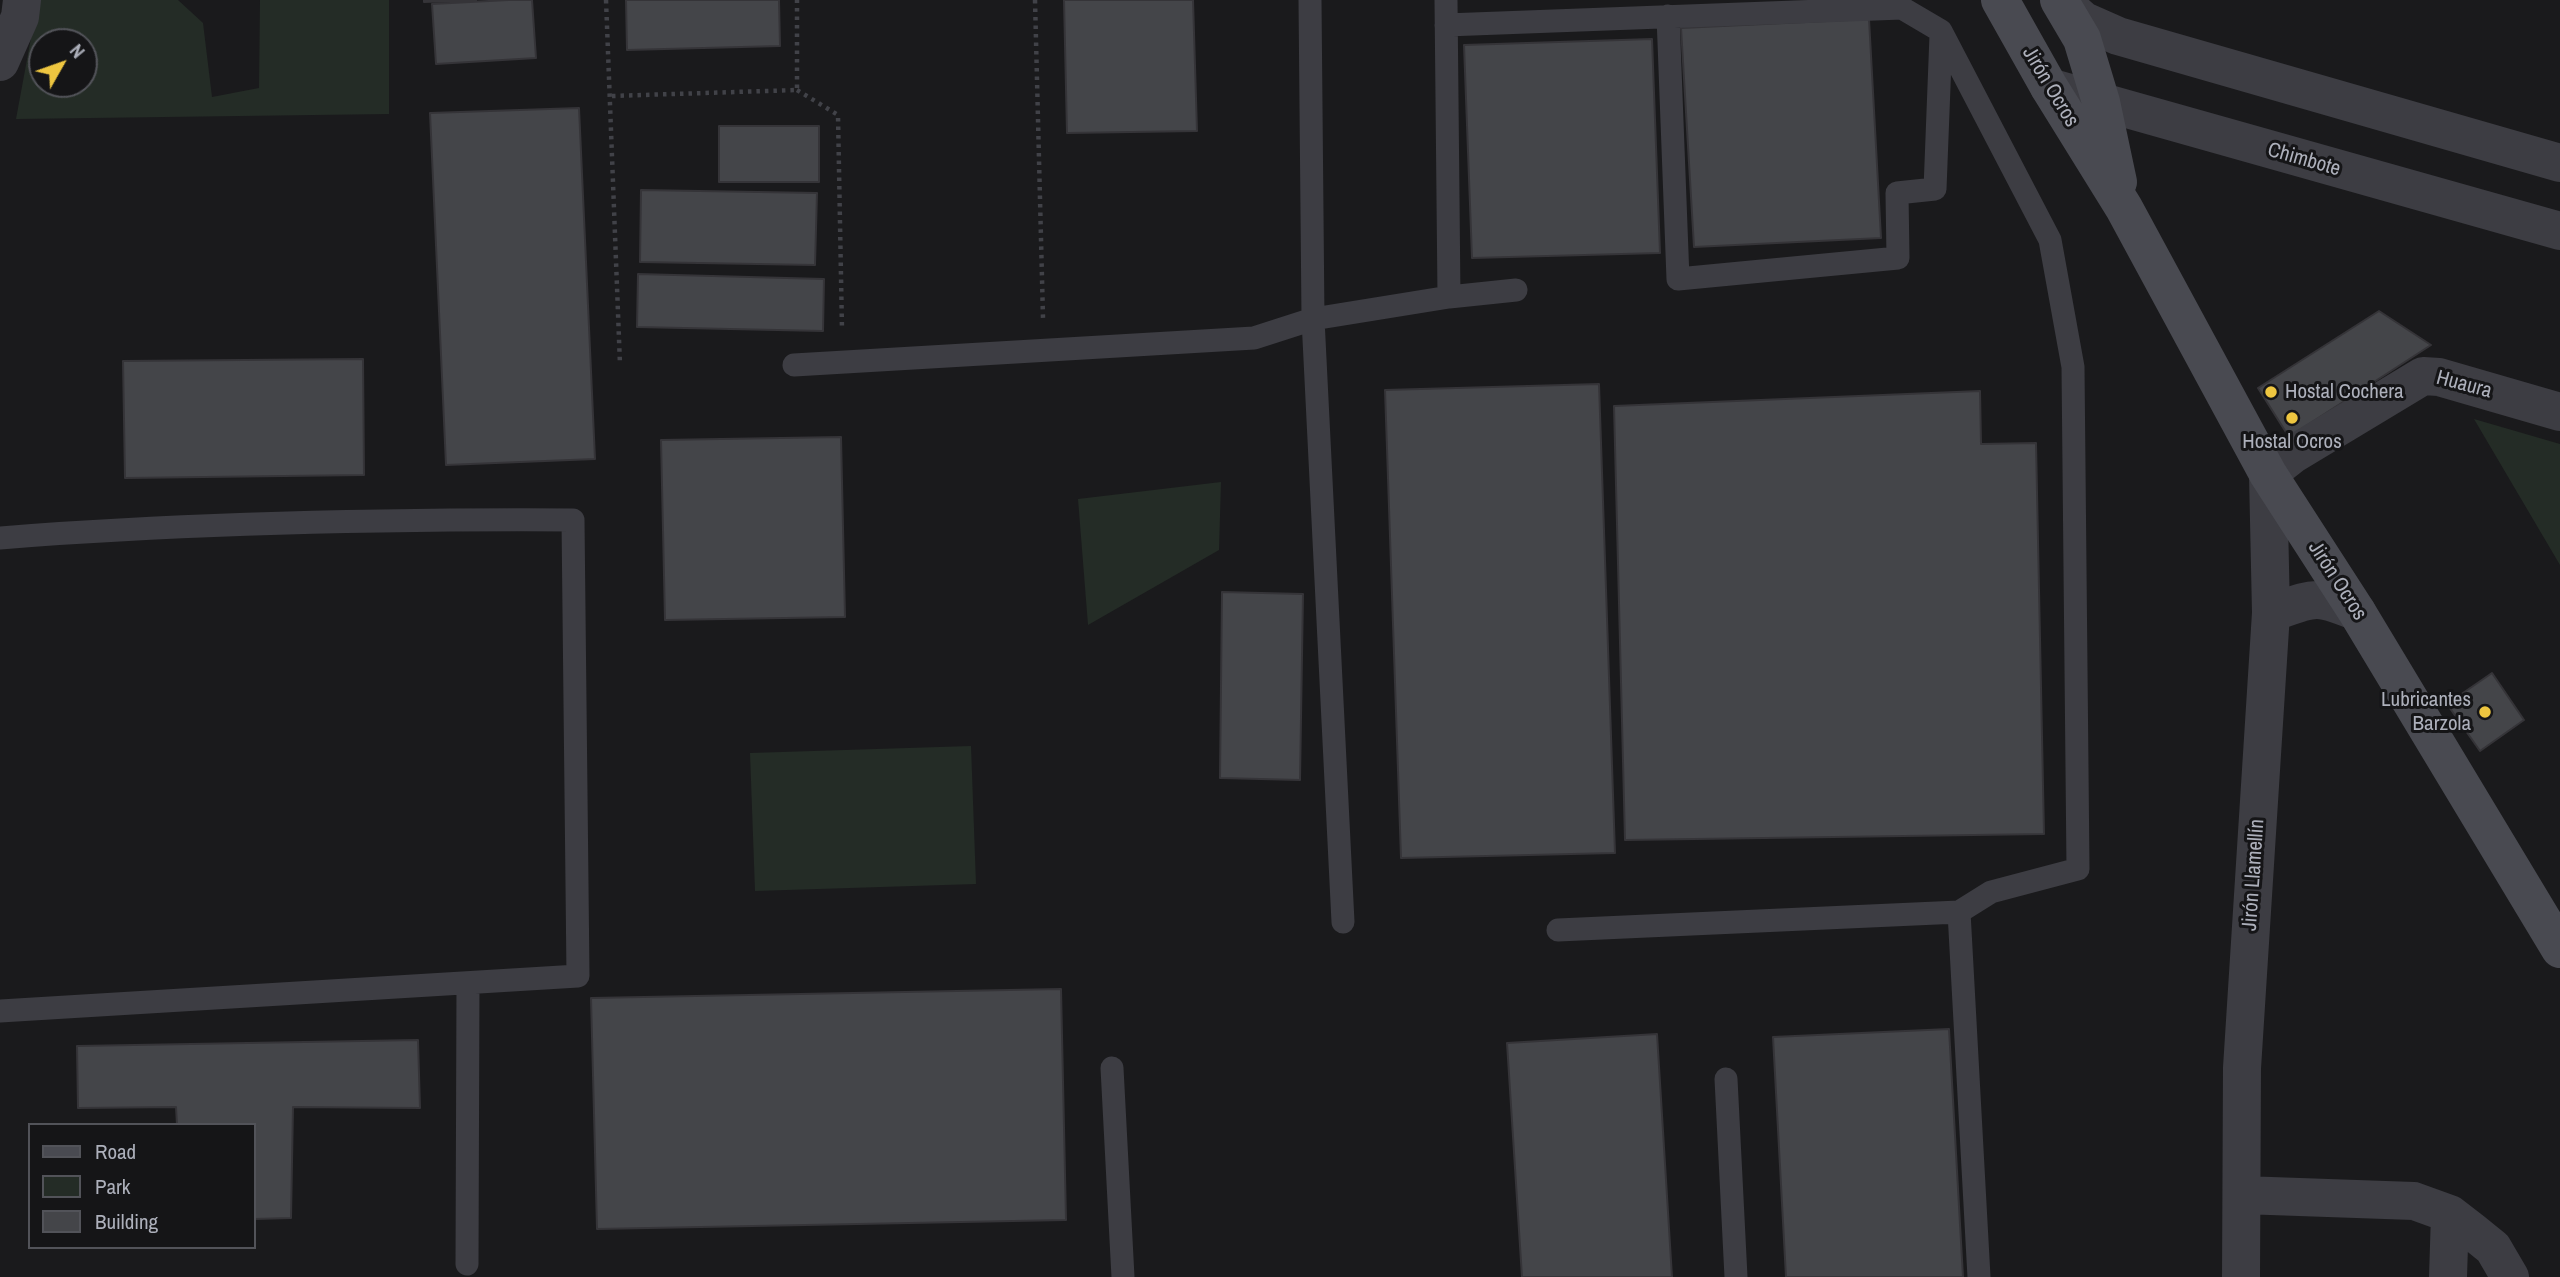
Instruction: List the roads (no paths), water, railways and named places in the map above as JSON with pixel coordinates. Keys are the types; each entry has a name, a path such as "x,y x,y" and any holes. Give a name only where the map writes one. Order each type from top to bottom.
{"main road":[{"name":"Jirón Ocros","path":"2000,0 2049,87 2124,208 2268,474 2357,612 2560,949"},
{"name":"Jirón Ocros","path":"2060,0 2082,39 2101,102 2124,208"}],"street":[{"path":"0,62 20,17 22,0"},
{"path":"2060,0 2084,21 2118,36 2560,163"},
{"name":"Chimbote","path":"2049,87 2560,231"},
{"name":"Huaura","path":"2268,474 2292,455 2423,376 2439,377 2560,412"},
{"name":"Jirón Llamellín","path":"2241,1277 2242,1068 2271,613 2268,474"},
{"path":"2271,613 2320,598 2357,612"},
{"path":"2242,1195 2414,1200 2450,1214 2493,1248 2510,1277"},
{"path":"2448,1277 2450,1214"}],"lane":[{"path":"1310,0 1313,319 1343,922"},
{"path":"1446,0 1449,297"},
{"path":"1446,24 1902,8 1941,31 2050,240 2073,367 2078,869 1991,892 1959,912 1558,930"},
{"path":"1668,16 1678,279 1898,258 1897,194 1935,189 1941,31"},
{"path":"794,365 1254,338 1313,319 1449,297 1516,290"},
{"path":"0,538 81,532 408,519 573,520 578,976 0,1012"},
{"path":"1959,912 1979,1277"},
{"path":"467,1264 468,983"},
{"path":"1112,1068 1123,1277"},
{"path":"1727,1079 1736,1277"}],"place":[{"name":"Hostal Cochera","path":"2271,392"},
{"name":"Hostal Ocros","path":"2292,418"},
{"name":"Lubricantes Barzola","path":"2485,712"}]}
